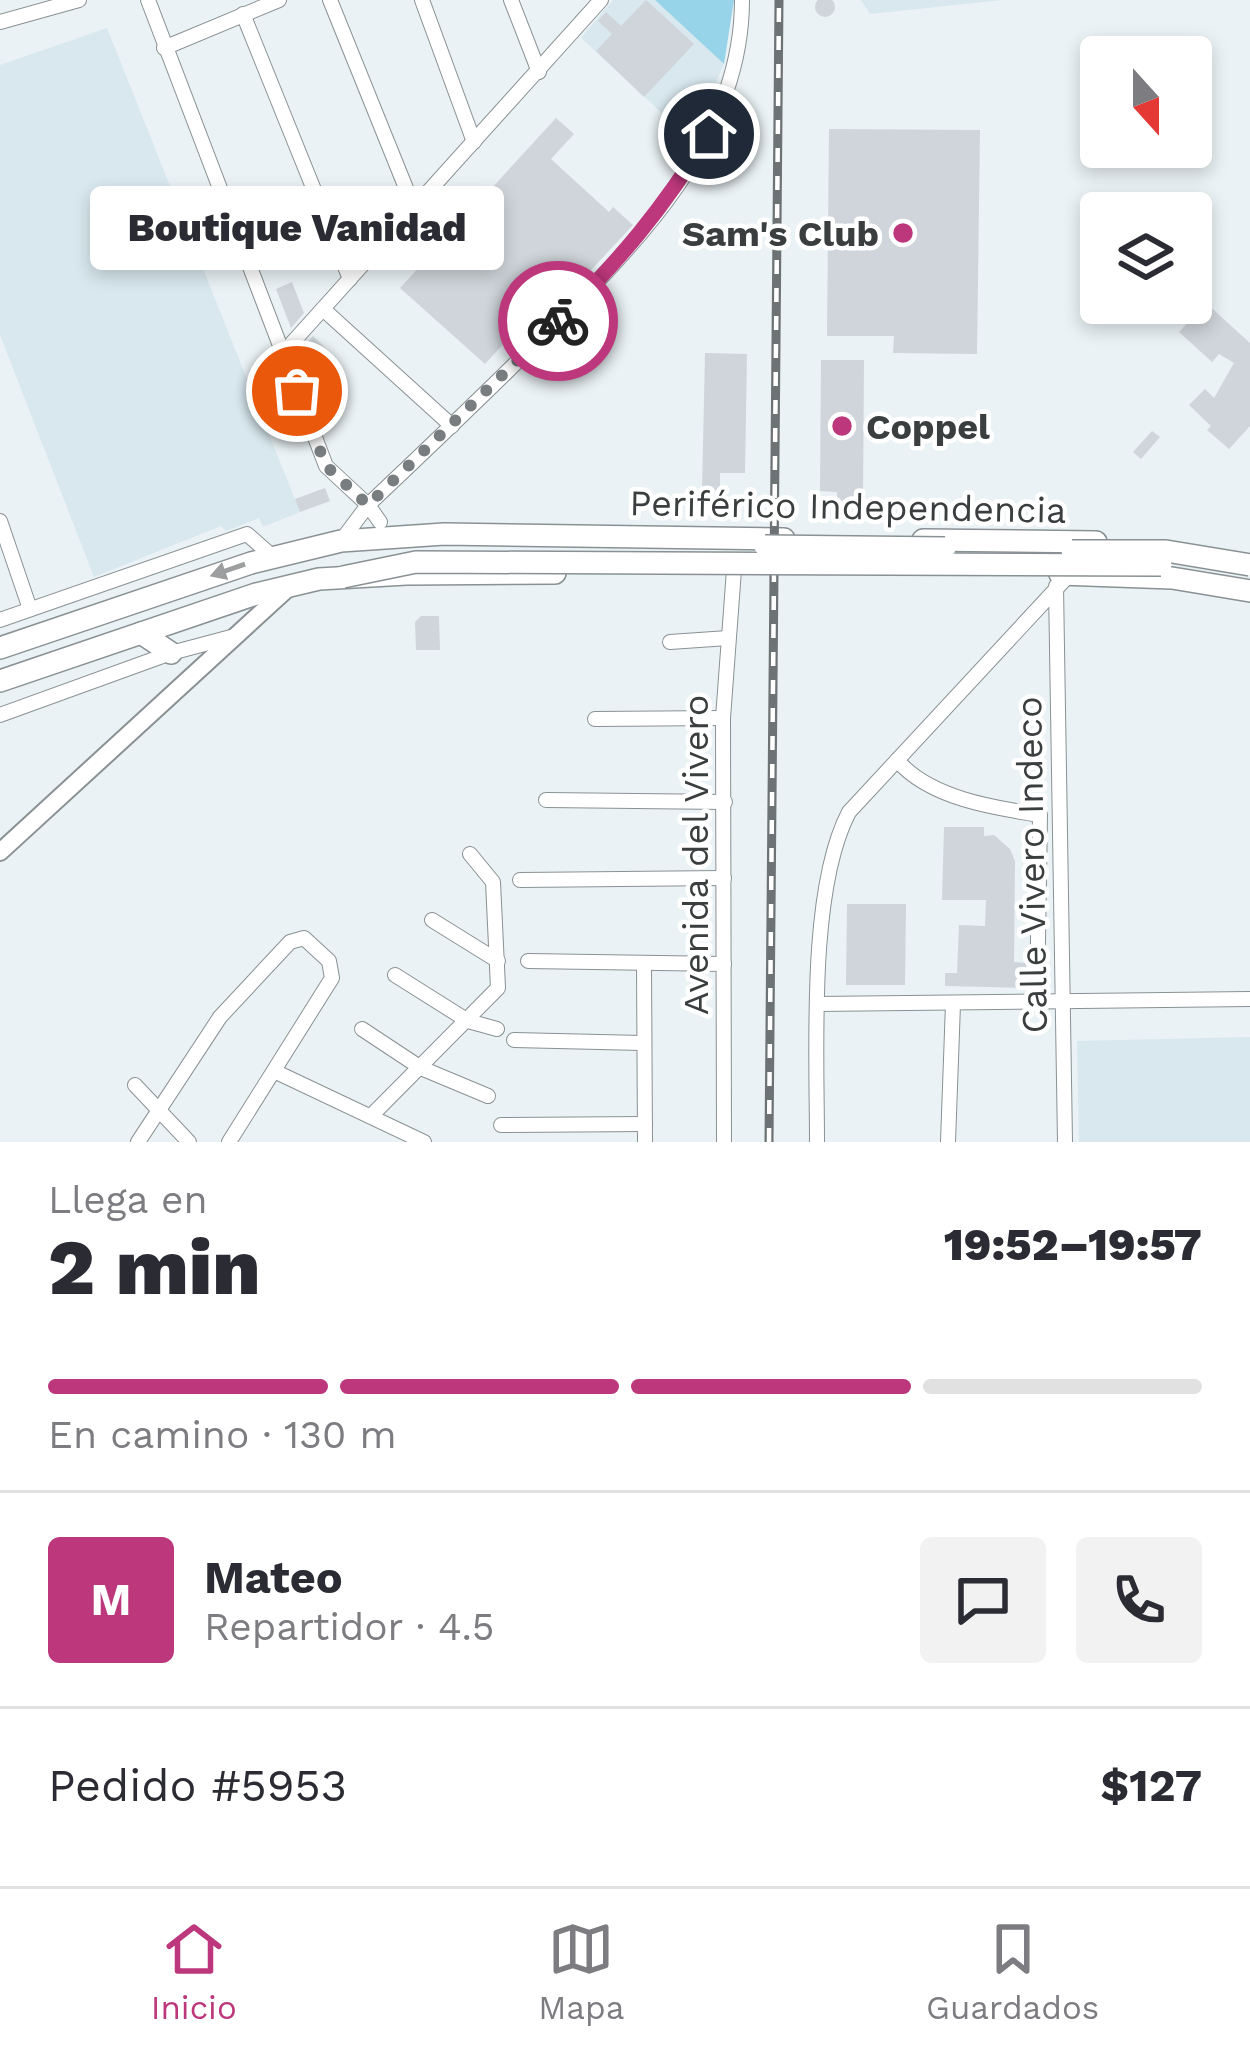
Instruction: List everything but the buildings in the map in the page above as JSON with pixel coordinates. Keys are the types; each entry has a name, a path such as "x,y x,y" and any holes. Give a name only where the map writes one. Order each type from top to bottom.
{"highway":[{"name":"Periférico Independencia","path":"378,529 780,554 1063,580 1172,578 1245,590"},
{"path":"0,648 274,557 378,529"},
{"path":"341,541 1161,565 1245,590"},
{"path":"0,682 256,594 416,562 1166,551 1250,565"},
{"name":"Periférico Independencia","path":"343,577 734,570 780,554"},
{"path":"141,633 171,653"}],"street":[{"path":"0,22 80,0"},
{"path":"148,0 326,466 368,505 378,529"},
{"path":"164,48 280,0"},
{"path":"330,0 414,208"},
{"path":"422,0 473,142"},
{"path":"511,0 539,72"},
{"path":"341,541 368,505 622,258 672,196 709,134 742,39 742,0"},
{"path":"283,353 599,1"},
{"path":"243,14 350,279"},
{"path":"322,309 452,426"},
{"path":"0,521 30,609"},
{"path":"0,620 247,534 274,557"},
{"name":"Avenida del Vivero","path":"724,1142 723,718 734,570"},
{"path":"817,1142 817,1004 827,876 836,836 849,812 1063,580"},
{"name":"Calle Vivero Indeco","path":"1063,580 1065,1142"},
{"path":"0,852 292,585"},
{"path":"0,716 171,653 231,638"},
{"path":"670,642 728,638"},
{"path":"596,718 723,718"},
{"path":"897,760 904,769 951,795 1040,815 1037,1000"},
{"path":"546,800 725,802"},
{"path":"372,1115 498,988 494,881 470,854"},
{"path":"520,880 724,878"},
{"path":"432,920 498,961"},
{"path":"138,1142 220,1017 297,938 304,938 333,971 328,988 229,1142"},
{"path":"528,961 724,964"},
{"path":"644,963 645,1142"},
{"path":"395,975 468,1021 497,1029"},
{"path":"817,1004 1250,999"},
{"path":"948,1142 953,1004"},
{"path":"362,1029 421,1067 488,1096"},
{"path":"514,1040 642,1042"},
{"path":"274,1071 424,1142"},
{"path":"135,1085 189,1142"},
{"path":"501,1125 645,1124"}],"shaded area":[{"path":"613,0 655,0 724,64 691,140 581,38"},
{"path":"655,0 734,0 724,64"},
{"path":"861,0 1003,0 870,14"},
{"path":"107,28 300,512 263,527 259,518 226,531 221,526 94,577 0,335 0,65"},
{"path":"1250,1037 1250,1142 1079,1142 1077,1041"}],"railway":[{"path":"769,1142 779,0"}],"way so far":[{"path":"297,391 326,466 368,505 558,321"}],"place":[{"name":"Sam's Club","path":"903,233"},
{"name":"Boutique Vanidad","path":"297,391"},
{"name":"Coppel","path":"842,426"}],"route":[{"path":"558,321 622,258 672,196 709,134"}]}
